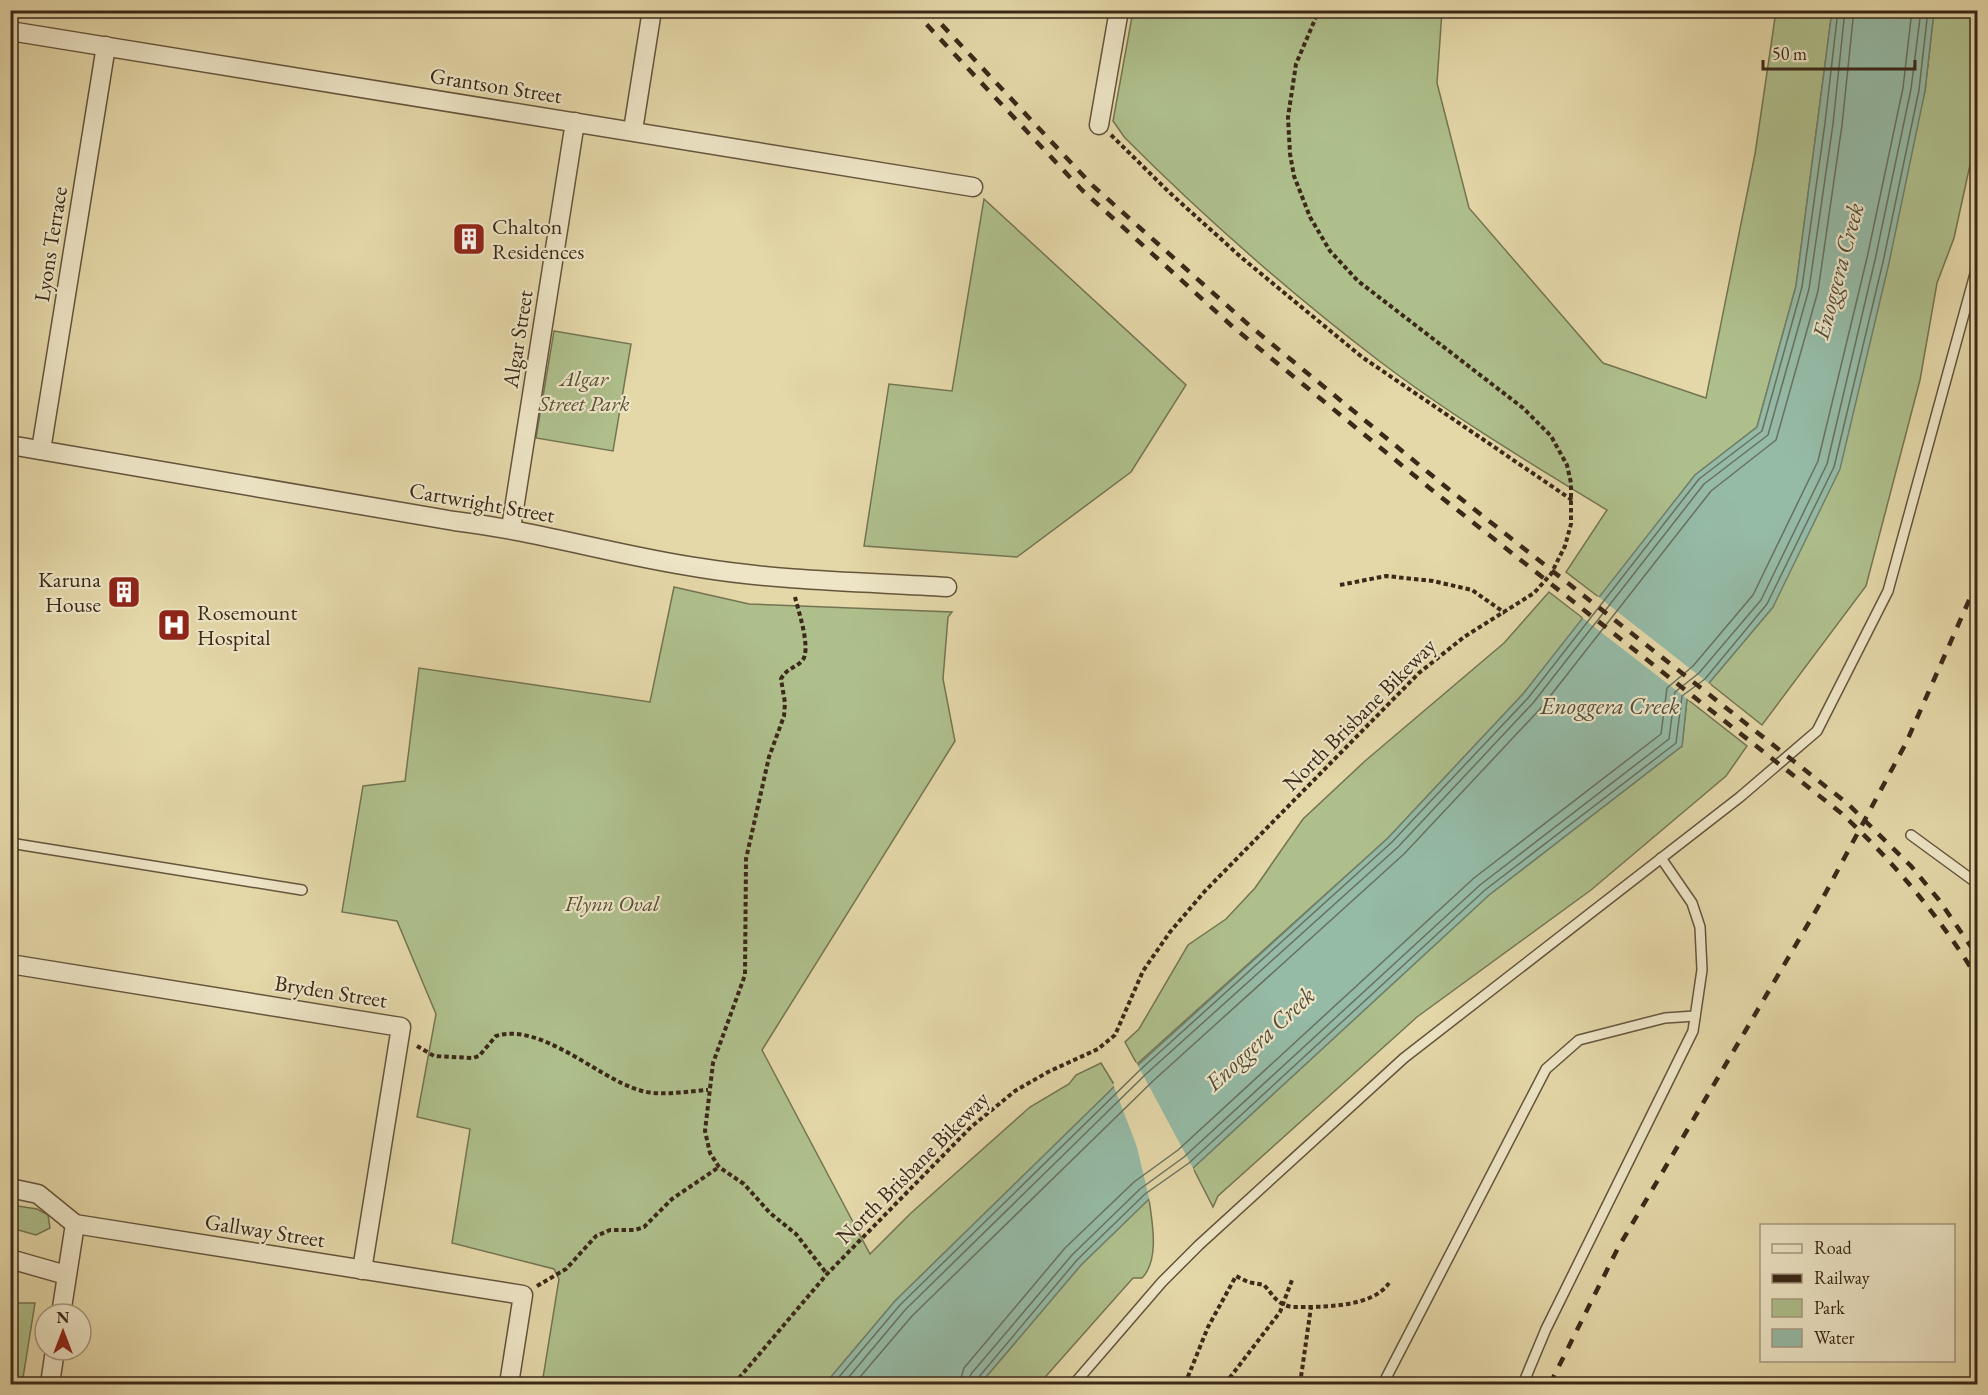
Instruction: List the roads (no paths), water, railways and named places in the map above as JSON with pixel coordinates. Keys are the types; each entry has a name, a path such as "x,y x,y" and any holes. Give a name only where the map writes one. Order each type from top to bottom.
{"street":[{"path":"633,130 652,10"},
{"path":"1099,125 1119,10"},
{"name":"Grantson Street","path":"10,31 633,130 973,187"},
{"name":"Lyons Terrace","path":"41,450 106,46"},
{"name":"Algar Street","path":"511,528 575,122"},
{"name":"Cartwright Street","path":"10,445 454,521 511,528 606,551 702,569 947,588"},
{"name":"Bryden Street","path":"10,964 401,1027 362,1270"},
{"name":"Gallway Street","path":"10,1188 38,1194 75,1224 362,1270 528,1292 509,1384"},
{"path":"63,1302 75,1224"},
{"path":"10,1259 66,1275"},
{"path":"50,1384 53,1362"}],"lane":[{"path":"1074,1384 1162,1282 1199,1245 1396,1066 1740,797 1817,731 1888,591 1977,263"},
{"path":"1911,835 1977,884"},
{"path":"10,843 302,890"},
{"path":"1523,1384 1546,1329 1689,1041 1702,970 1700,927 1692,903 1661,858"},
{"path":"1383,1384 1546,1069 1579,1040 1665,1018 1695,1016"}],"water":[{"name":"Enoggera Creek","path":"1832,11 1934,11 1925,91 1889,263 1840,469 1773,607 1709,683 1687,699 1682,746 1489,895 1193,1168 1149,1199 1081,1265 980,1384 825,1384 895,1301 1115,1086 1388,838 1523,694 1695,475 1757,427 1796,286"}],"railway":[{"path":"913,10 1082,190 1233,327 1432,490 1841,813 1880,851 1915,891 1948,934 1978,979"},
{"path":"928,10 1092,185 1250,326 1446,487 1848,804 1911,866 1939,900 1978,957"},
{"path":"1550,1384 1618,1248 1818,907 1906,743 1978,580"}],"place":[{"name":"Chalton Residences","path":"469,239"},
{"name":"Karuna House","path":"124,592"},
{"name":"Rosemount Hospital","path":"174,625"}],"park label":[{"name":"Algar Street Park","path":"584,390"},
{"name":"Flynn Oval","path":"612,903"}]}
